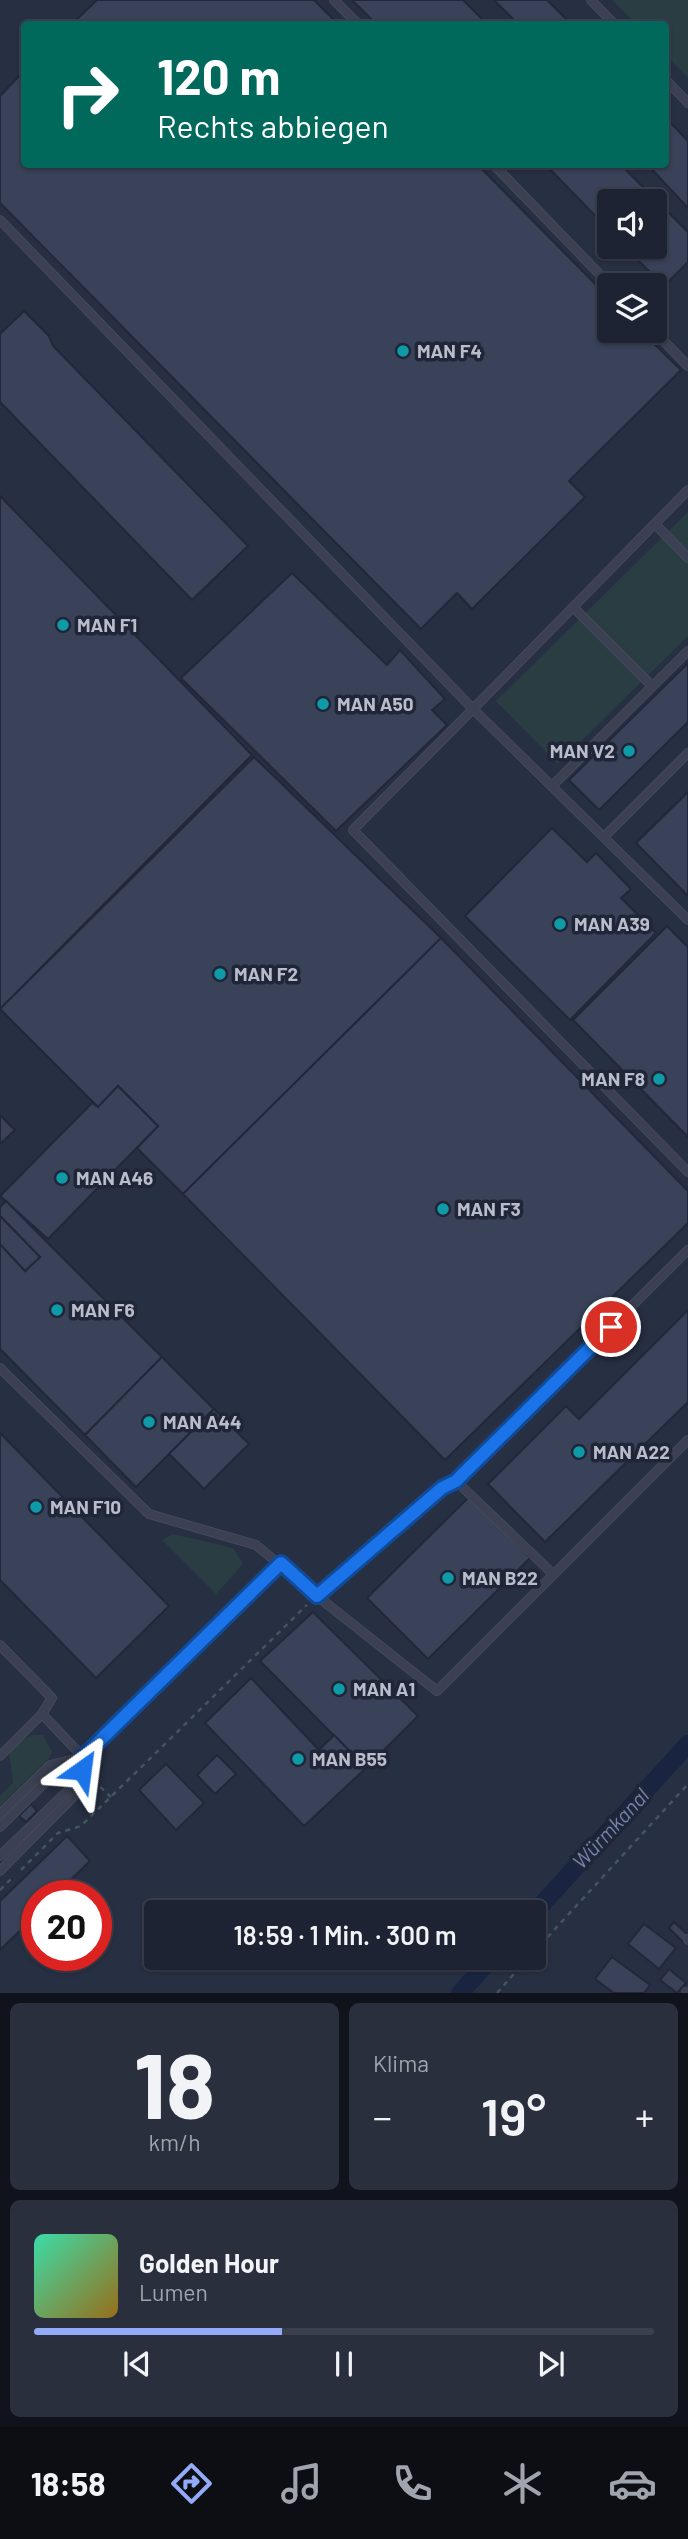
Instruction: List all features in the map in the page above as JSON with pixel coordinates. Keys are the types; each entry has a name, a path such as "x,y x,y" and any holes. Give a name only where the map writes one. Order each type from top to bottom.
{"lane":[{"path":"334,0 355,21"},
{"path":"591,0 611,21"},
{"path":"669,83 688,103"},
{"path":"497,168 598,273"},
{"path":"0,220 473,709 688,920"},
{"path":"666,343 688,366"},
{"path":"688,490 353,830 688,1172"},
{"path":"655,524 688,558"},
{"path":"573,607 652,686"},
{"path":"552,786 688,651"},
{"path":"604,837 688,753"},
{"path":"317,1596 442,1488 456,1481 688,1250"},
{"path":"0,1368 149,1514 244,1539 281,1563 317,1596 436,1691 688,1440"},
{"path":"456,1481 553,1574"},
{"path":"0,1814 50,1765 83,1757 281,1563"},
{"path":"0,1645 52,1698 42,1714 0,1756"},
{"path":"0,1871 80,1790 83,1757 42,1714"},
{"path":"0,1827 65,1762"},
{"path":"0,1856 82,1778"}],"path":[{"path":"0,1890 58,1833 80,1826 317,1596"},
{"path":"546,1939 688,1784"},
{"path":"497,1993 517,1970"}],"shaded area":[{"path":"612,0 688,0 688,78 669,58 669,21 633,21"},
{"path":"688,512 688,636 558,764 496,701"},
{"path":"173,1534 233,1548 243,1564 216,1594 162,1540"},
{"path":"43,1735 52,1752 0,1806 0,1796 13,1783 9,1753 24,1739"}],"building":[{"path":"97,0 314,0 335,21 75,21"},
{"path":"352,0 463,0 484,21 373,21"},
{"path":"494,0 547,0 568,21 515,21"},
{"name":"MAN F4","path":"21,74 21,168 481,168 597,286 597,343 653,343 681,370 569,481 585,497 472,609 457,593 421,629 0,203 0,96"},
{"path":"669,121 688,141 688,208 651,168 669,168"},
{"path":"549,168 624,168 645,189 597,189 597,218"},
{"path":"667,211 688,232 688,262 667,283 667,273 651,273 637,259 667,259"},
{"path":"24,311 49,336 53,346 248,546 192,600 0,402 0,334"},
{"name":"MAN F1","path":"0,496 252,755 0,1009"},
{"name":"MAN A50","path":"292,573 387,665 400,650 445,699 432,710 447,725 336,831 181,678"},
{"name":"MAN V2","path":"688,663 688,722 599,810 569,780"},
{"name":"MAN F2","path":"254,757 441,938 183,1194 137,1148 158,1126 118,1086 98,1107 0,1009"},
{"path":"688,792 688,896 636,843"},
{"name":"MAN A39","path":"552,828 587,862 596,853 631,889 621,898 656,933 570,1020 465,916"},
{"name":"MAN F8","path":"667,926 688,947 688,1137 573,1020"},
{"name":"MAN F3","path":"441,938 688,1191 688,1223 445,1460 183,1194"},
{"name":"MAN A46","path":"118,1086 158,1126 48,1239 0,1196 92,1103 98,1107"},
{"path":"0,1115 15,1130 0,1144"},
{"name":"MAN F6","path":"6,1201 162,1357 85,1435 0,1349 0,1244 25,1271 40,1257 0,1216 0,1207"},
{"path":"0,1216 40,1257 25,1271 0,1244"},
{"name":"MAN A22","path":"688,1310 688,1402 545,1542 488,1484 566,1406 579,1419"},
{"name":"MAN A44","path":"162,1357 214,1409 136,1487 85,1435"},
{"path":"214,1409 249,1444 204,1489 169,1454"},
{"name":"MAN F10","path":"0,1433 169,1606 96,1678 0,1580"},
{"name":"MAN B22","path":"469,1497 530,1558 428,1659 367,1598"},
{"name":"MAN A1","path":"313,1612 418,1716 366,1768 260,1661"},
{"name":"MAN B55","path":"251,1678 319,1750 334,1735 366,1768 304,1826 205,1723"},
{"path":"217,1755 236,1774 215,1794 197,1775"},
{"path":"166,1764 204,1803 176,1830 139,1790"},
{"path":"31,1804 37,1811 26,1822 19,1816"},
{"path":"67,1836 90,1861 70,1880 22,1880"},
{"path":"21,1881 21,1930 0,1950 0,1901"},
{"path":"674,1922 688,1935 684,1943 669,1928"},
{"path":"644,1924 676,1948 659,1969 628,1944"},
{"path":"612,1957 650,1985 644,1993 614,1993 595,1979"},
{"path":"669,1969 686,1983 677,1993 660,1980"}],"waterway":[{"name":"Würmkanal","path":"546,1900 688,1744"},
{"name":"Würmkanal","path":"460,1993 481,1970"}],"place":[{"name":"MAN F4","path":"403,351"},
{"name":"MAN F1","path":"63,625"},
{"name":"MAN A50","path":"323,704"},
{"name":"MAN V2","path":"629,751"},
{"name":"MAN A39","path":"560,924"},
{"name":"MAN F2","path":"220,974"},
{"name":"MAN F8","path":"659,1079"},
{"name":"MAN A46","path":"62,1178"},
{"name":"MAN F3","path":"443,1209"},
{"name":"MAN F6","path":"57,1310"},
{"name":"MAN A44","path":"149,1422"},
{"name":"MAN A22","path":"579,1452"},
{"name":"MAN F10","path":"36,1507"},
{"name":"MAN B22","path":"448,1578"},
{"name":"MAN A1","path":"339,1689"},
{"name":"MAN B55","path":"298,1759"}],"route":[{"path":"82,1770 83,1757 281,1563 317,1596 442,1488 456,1481 611,1327"}]}
